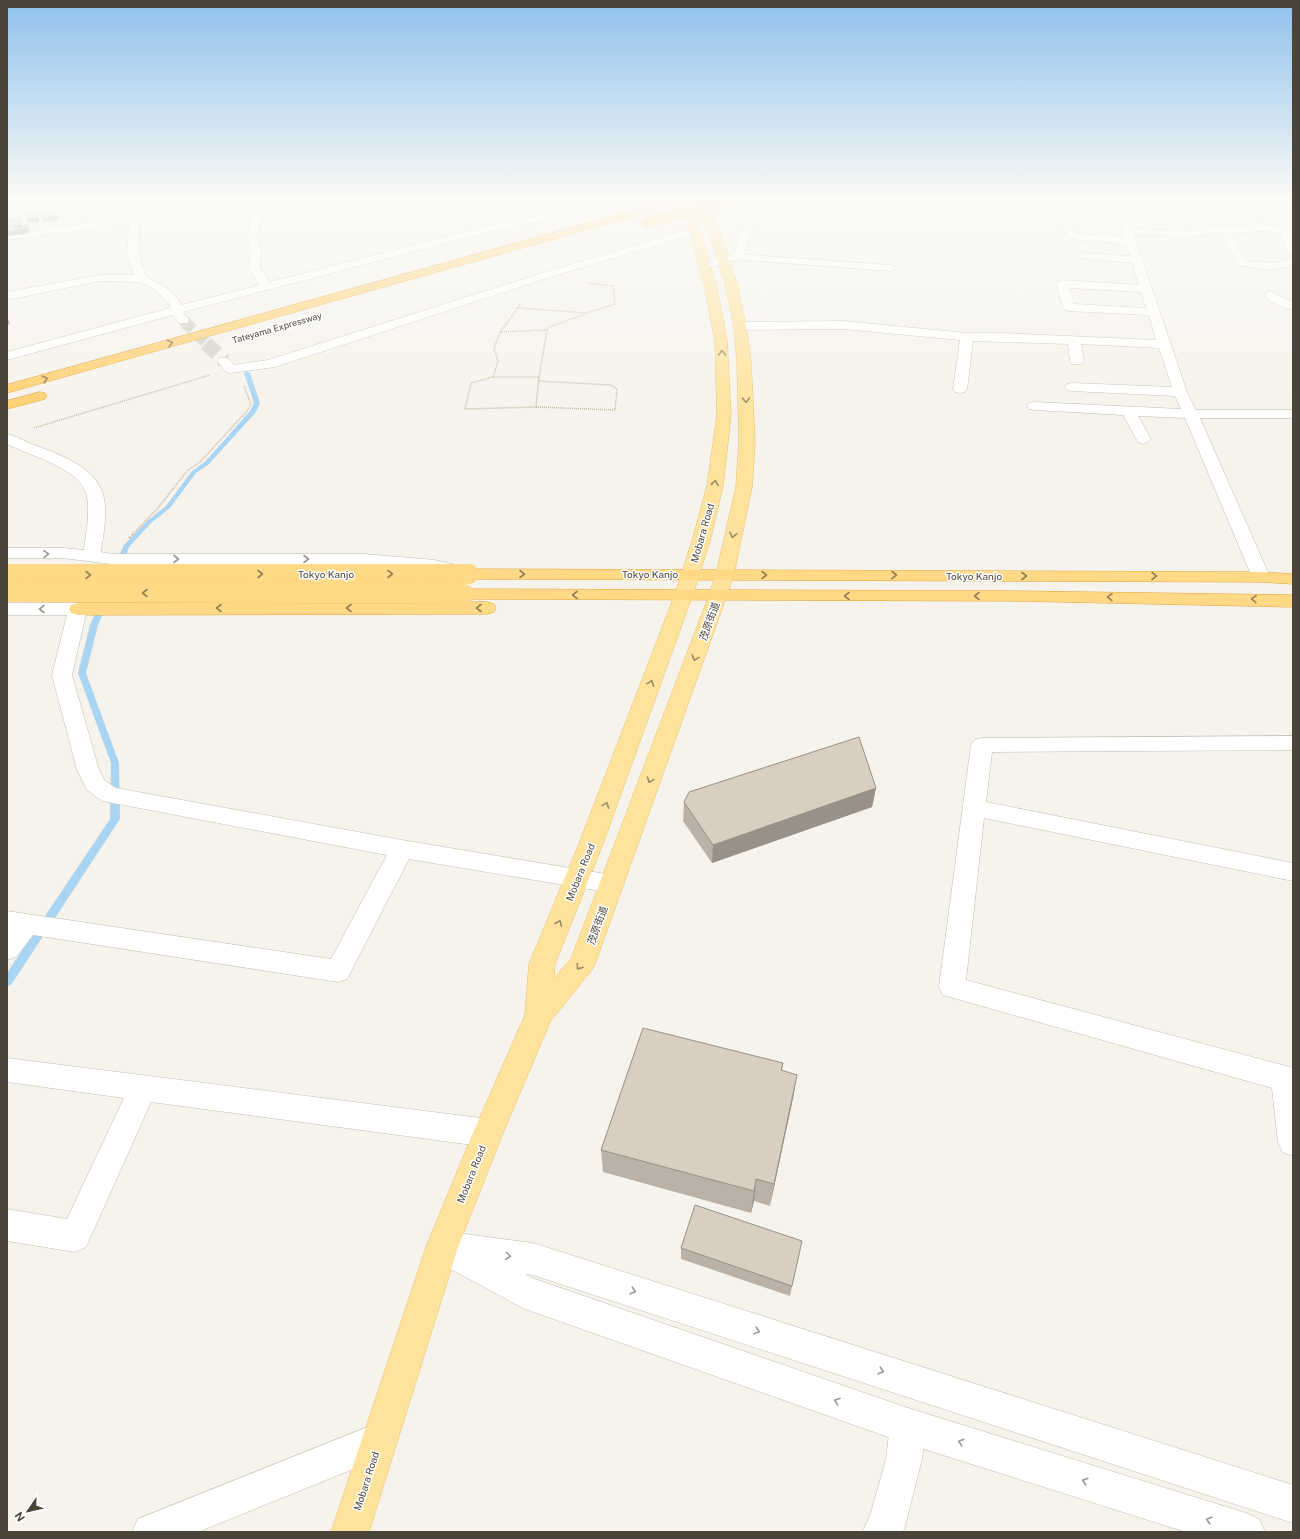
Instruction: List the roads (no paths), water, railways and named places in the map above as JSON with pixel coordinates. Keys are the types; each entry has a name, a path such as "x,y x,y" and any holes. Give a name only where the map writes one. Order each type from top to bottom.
{"highway":[{"name":"Tateyama Expressway","path":"7,389 429,271"},
{"path":"7,405 53,392"},
{"name":"Tokyo Kanjo","path":"7,574 690,574 722,585 1032,596 1293,601"},
{"name":"Tokyo Kanjo","path":"7,592 657,595 684,594 722,585 1261,577 1293,579"},
{"path":"78,609 583,607 657,595"}],"main road":[{"name":"Mobara Road","path":"350,1532 442,1247 488,1133 539,1015 542,964 577,879 684,594 701,541 715,486 724,415 721,341 711,288 706,271"},
{"name":"茂原街道","path":"539,1015 582,964 722,585 744,487 746,449 744,361 736,305 726,271"}],"street":[{"path":"138,271 141,279"},
{"path":"256,271 267,286"},
{"path":"7,356 326,271"},
{"path":"228,365 270,364 561,271"},
{"path":"1141,271 1180,392 1191,414 1261,577"},
{"path":"7,296 100,278 141,279 155,285 174,302 176,310 184,320"},
{"path":"1147,289 1062,284 1069,307 1155,312"},
{"path":"1270,295 1277,300 1293,306"},
{"path":"740,326 844,325 967,337 1002,337 1165,344"},
{"path":"960,389 967,337"},
{"path":"1074,340 1077,362"},
{"path":"1072,387 1180,392"},
{"path":"1034,406 1191,414 1293,414"},
{"path":"1128,411 1143,440"},
{"path":"8,440 61,462 85,478 94,491 96,513 92,557"},
{"path":"7,552 15,554 62,553 112,559 364,559 435,565 469,574"},
{"path":"7,609 78,609 62,675 88,770 94,785 110,795 402,849 612,884"},
{"path":"1293,743 982,745 952,987 1289,1080 1293,1142"},
{"path":"974,808 1293,872"},
{"path":"7,950 17,922 338,971 402,849"},
{"path":"7,1070 488,1133"},
{"path":"7,1225 75,1236 143,1088"},
{"path":"442,1247 525,1292 908,1426 1246,1532"},
{"path":"442,1247 533,1259 1293,1504"},
{"path":"881,1532 886,1526 904,1459 908,1426"},
{"path":"151,1532 380,1440"}],"waterway":[{"path":"119,565 126,546 149,522 168,507 194,472 207,463 253,412 257,403 247,373"},
{"path":"7,982 115,819 115,763 82,673 94,625 103,605"}],"tunnel":[{"path":"184,321 224,361"}]}
